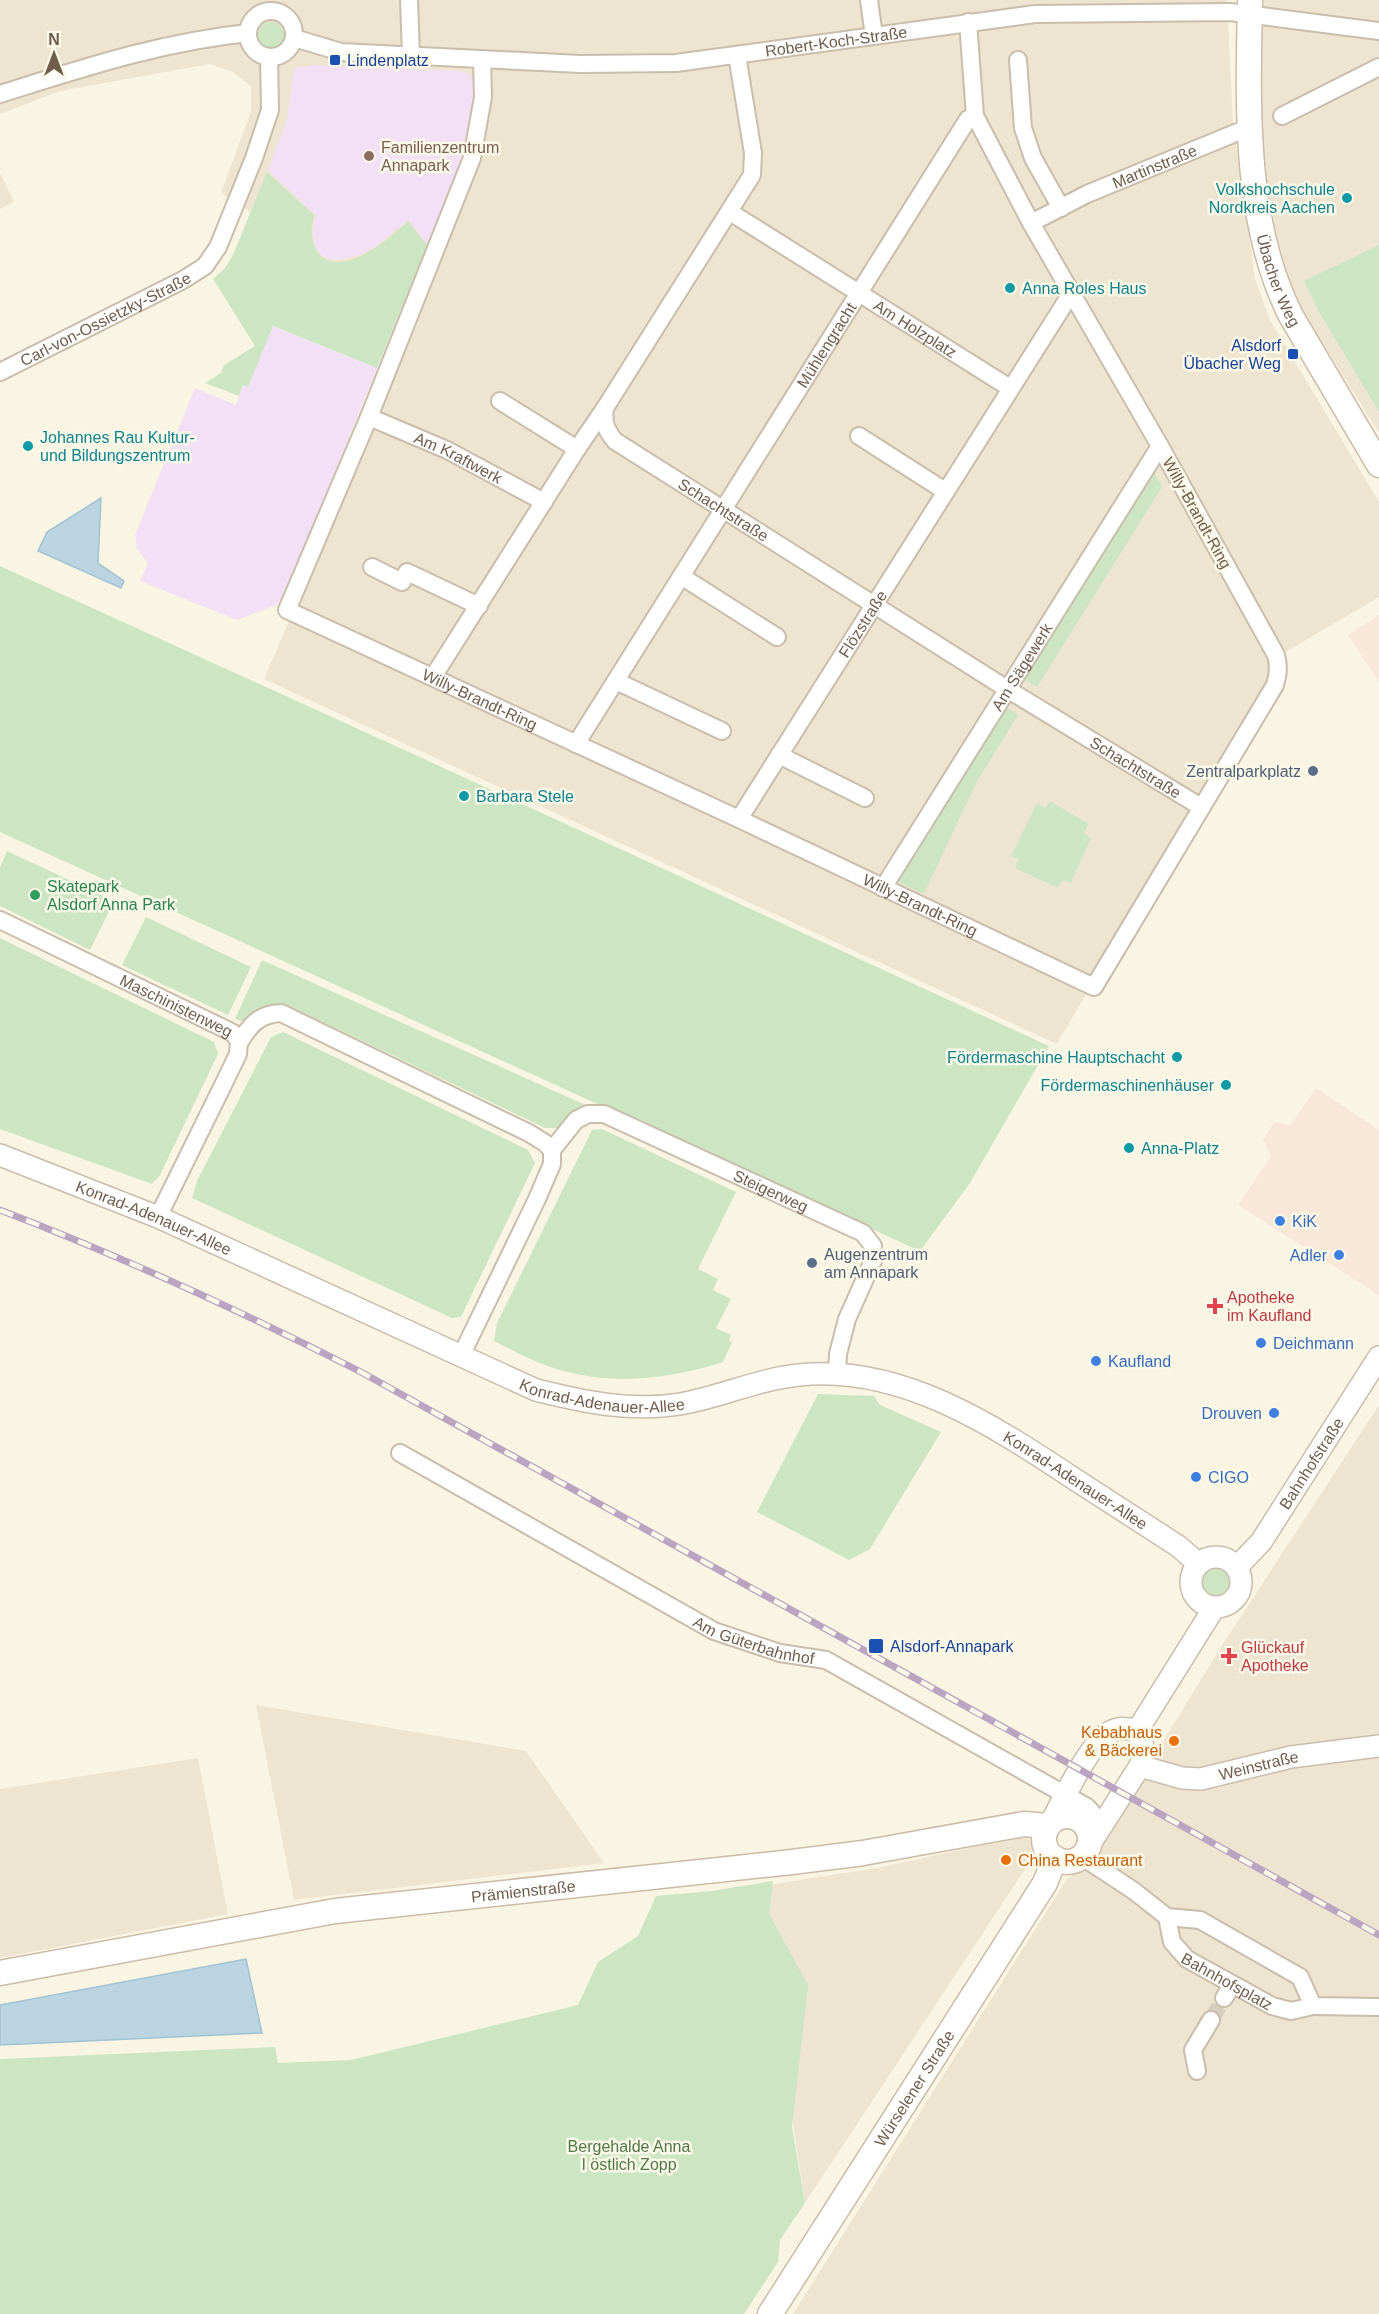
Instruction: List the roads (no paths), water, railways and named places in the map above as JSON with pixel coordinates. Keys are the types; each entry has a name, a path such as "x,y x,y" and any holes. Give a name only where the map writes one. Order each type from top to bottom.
{"main road":[{"name":"Übacher Weg","path":"1250,7 1250,127 1261,228 1280,294 1379,465"},
{"path":"1063,1816 1074,1817 1084,1824 1089,1835 1089,1845 1068,1861 1055,1858 1045,1846 1044,1838 1049,1824 1063,1816"},
{"name":"Prämienstraße","path":"0,1973 335,1911 792,1862 1024,1824 1049,1824"},
{"name":"Würselener Straße","path":"770,2314 1045,1883 1055,1858"}],"street":[{"path":"409,0 411,55"},
{"path":"869,0 874,36"},
{"path":"280,6 293,27 294,38 289,49 280,56 269,57 258,54 250,45 248,33 251,24 258,16 280,6"},
{"name":"Robert-Koch-Straße","path":"294,38 330,50 580,64 623,64 676,63 1035,14 1250,7 1379,31"},
{"name":"Willy-Brandt-Ring","path":"482,59 483,97 472,158 369,417 287,609 740,819 1094,987 1275,685 1279,674 1278,663 1160,446 1031,223 975,116 968,22"},
{"path":"0,94 139,51 196,39 248,33"},
{"path":"433,677 752,175 754,164 737,55"},
{"name":"Carl-von-Ossietzky-Straße","path":"0,372 183,280 205,266 218,247 228,224 270,110 269,57"},
{"path":"1018,60 1023,128 1033,158 1060,208"},
{"path":"1282,116 1379,67"},
{"name":"Mühlengracht","path":"576,744 968,119 975,116"},
{"name":"Martinstraße","path":"1031,223 1171,158 1250,127"},
{"name":"Am Holzplatz","path":"730,212 1010,388"},
{"name":"Flözstraße","path":"740,819 1072,292"},
{"path":"500,402 577,449"},
{"name":"Schachtstraße","path":"605,408 604,419 607,431 615,441 725,508 1007,689 1201,807"},
{"name":"Am Kraftwerk","path":"369,417 447,450 544,502"},
{"path":"859,436 945,491"},
{"name":"Am Sägewerk","path":"883,888 1160,446"},
{"path":"372,567 402,582 407,572 479,606"},
{"path":"681,576 777,637"},
{"path":"616,681 722,731"},
{"path":"779,755 865,798"},
{"name":"Maschinistenweg","path":"0,920 233,1033 239,1042 238,1054 158,1217"},
{"path":"239,1042 257,1019 269,1014 281,1013 529,1133 552,1150"},
{"name":"Steigerweg","path":"461,1356 537,1199 552,1164 552,1150 576,1120 588,1114 604,1114 862,1233 873,1246 873,1261 847,1319 838,1354 837,1374"},
{"name":"Konrad-Adenauer-Allee","path":"0,1155 158,1217 309,1284 536,1390 589,1403 639,1407 680,1404 758,1381 800,1375 837,1374 886,1383 930,1396 1026,1446 1178,1546 1199,1564"},
{"name":"Bahnhofstraße","path":"1237,1567 1261,1542 1379,1357"},
{"name":"Am Güterbahnhof","path":"400,1453 714,1631 780,1653 826,1660 1066,1794 1093,1813 1098,1823 1089,1845"},
{"path":"1214,1557 1230,1561 1237,1567 1242,1581 1238,1595 1228,1605 1214,1608 1204,1605 1197,1599 1192,1591 1191,1581 1193,1572 1199,1564 1214,1557"},
{"path":"1137,1731 1214,1608"},
{"path":"1049,1824 1088,1756 1108,1732 1127,1728 1137,1731 1143,1742 1140,1766 1089,1845 1118,1881 1167,1917 1200,1920 1300,1977 1313,2006"},
{"name":"Weinstraße","path":"1140,1766 1182,1778 1202,1779 1291,1758 1379,1746"},
{"name":"Bahnhofsplatz","path":"1167,1917 1172,1941 1187,1959 1228,1992 1292,2012 1313,2006 1379,2007"},
{"path":"1197,2071 1193,2050 1211,2020"}],"water":[{"path":"101,498 98,563 124,581 121,588 38,551 47,532"},
{"path":"246,1959 262,2033 0,2045 0,2005"}],"tunnel":[{"path":"1211,2020 1224,1998"}],"railway":[{"path":"0,1210 182,1286 361,1372 1379,1935"}],"place":[{"name":"Lindenplatz","path":"335,60"},
{"name":"Familienzentrum Annapark","path":"369,156"},
{"name":"Volkshochschule Nordkreis Aachen","path":"1347,198"},
{"name":"Anna Roles Haus","path":"1010,288"},
{"name":"Alsdorf Übacher Weg","path":"1293,354"},
{"name":"Johannes Rau Kultur- und Bildungszentrum","path":"28,446"},
{"name":"Zentralparkplatz","path":"1313,771"},
{"name":"Barbara Stele","path":"464,796"},
{"name":"Skatepark Alsdorf Anna Park","path":"35,895"},
{"name":"Fördermaschine Hauptschacht","path":"1177,1057"},
{"name":"Fördermaschinenhäuser","path":"1226,1085"},
{"name":"Anna-Platz","path":"1129,1148"},
{"name":"KiK","path":"1280,1221"},
{"name":"Adler","path":"1339,1255"},
{"name":"Augenzentrum am Annapark","path":"812,1263"},
{"name":"Apotheke im Kaufland","path":"1215,1306"},
{"name":"Deichmann","path":"1261,1343"},
{"name":"Kaufland","path":"1096,1361"},
{"name":"Drouven","path":"1274,1413"},
{"name":"CIGO","path":"1196,1477"},
{"name":"Alsdorf-Annapark","path":"876,1646"},
{"name":"Glückauf Apotheke","path":"1229,1656"},
{"name":"Kebabhaus & Bäckerei","path":"1174,1741"},
{"name":"China Restaurant","path":"1006,1860"}],"park label":[{"name":"Bergehalde Anna I östlich Zopp","path":"629,2155"}]}
